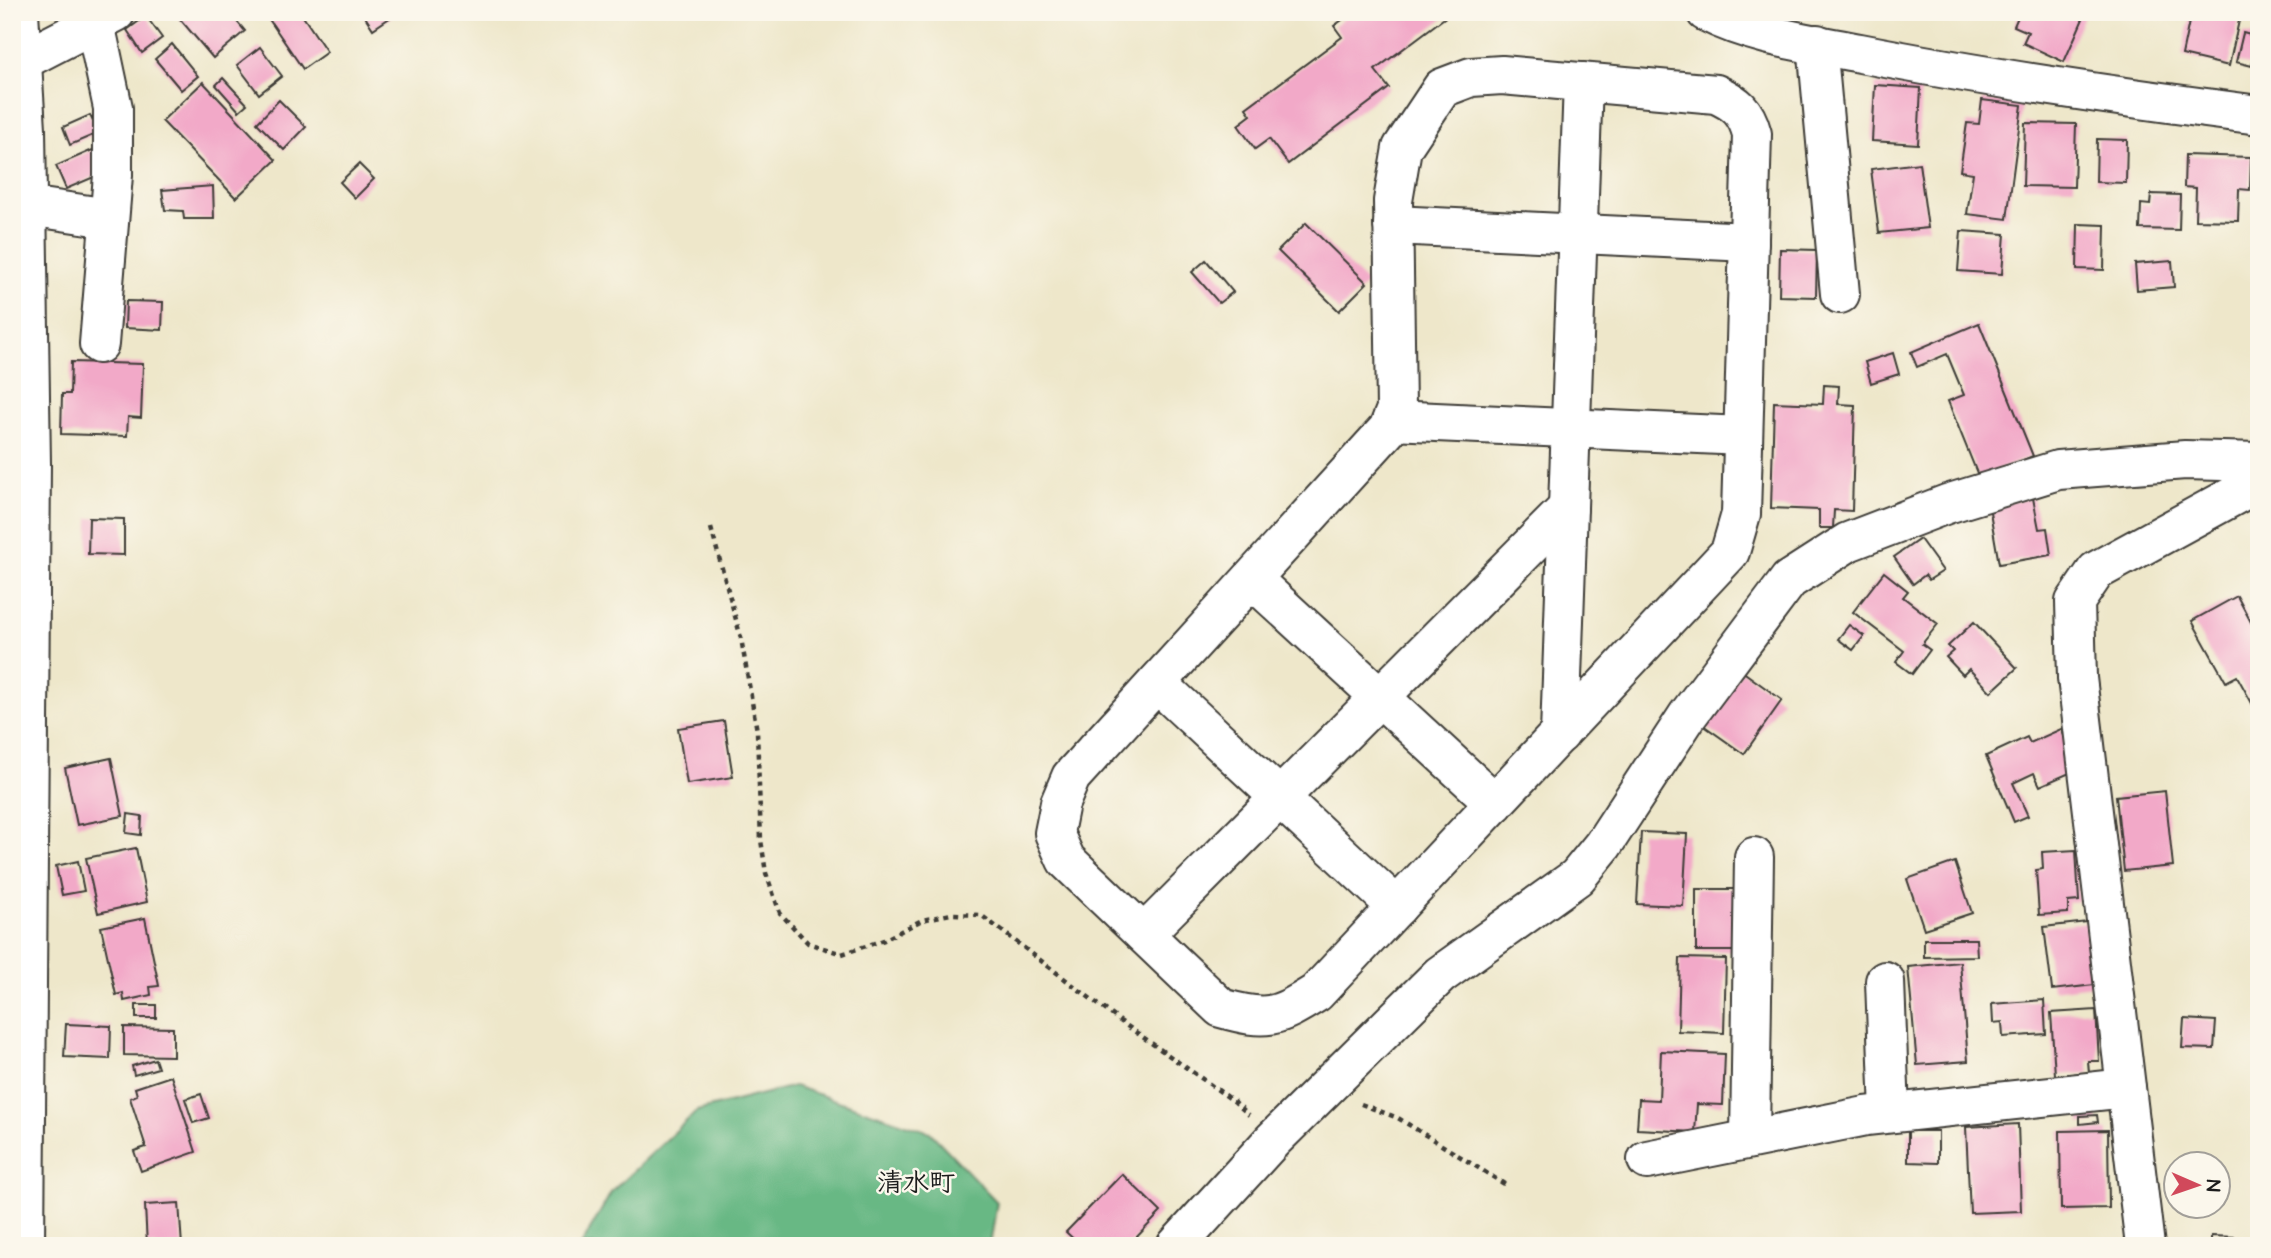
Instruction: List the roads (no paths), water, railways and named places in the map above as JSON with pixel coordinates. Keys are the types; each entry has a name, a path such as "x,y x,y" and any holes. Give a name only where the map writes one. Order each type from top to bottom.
{"street":[{"path":"19,12 23,60 21,403 25,1246"},
{"path":"1706,12 1785,38 1817,44 2084,92 2259,115"},
{"path":"23,60 105,18 113,108 109,218 99,344"},
{"path":"1817,44 1840,294"},
{"path":"1502,75 1716,94 1735,103 1746,114 1752,134 1741,514 1730,552 1316,993 1283,1013 1254,1017 1221,1009 1066,860 1054,833 1060,803 1071,777 1388,429 1396,409 1393,225 1393,201 1402,148 1442,88 1471,77 1502,75"},
{"path":"1560,734 1583,82"},
{"path":"22,193 109,218"},
{"path":"1393,225 1749,242"},
{"path":"1392,420 1743,436"},
{"path":"1176,1246 1273,1140 1440,975 1577,877 1603,845 1688,715 1789,580 1848,542 1947,504 2058,470 2185,460 2259,462"},
{"path":"2146,1246 2077,678 2075,602 2096,570 2259,482"},
{"path":"1144,934 1568,508"},
{"path":"1252,579 1495,803"},
{"path":"1157,683 1396,907"},
{"path":"1750,1139 1754,857"},
{"path":"1885,981 1890,1113"},
{"path":"1647,1160 1890,1113 2126,1088"}],"district":[{"name":"清水町","path":"916,1183"}]}
